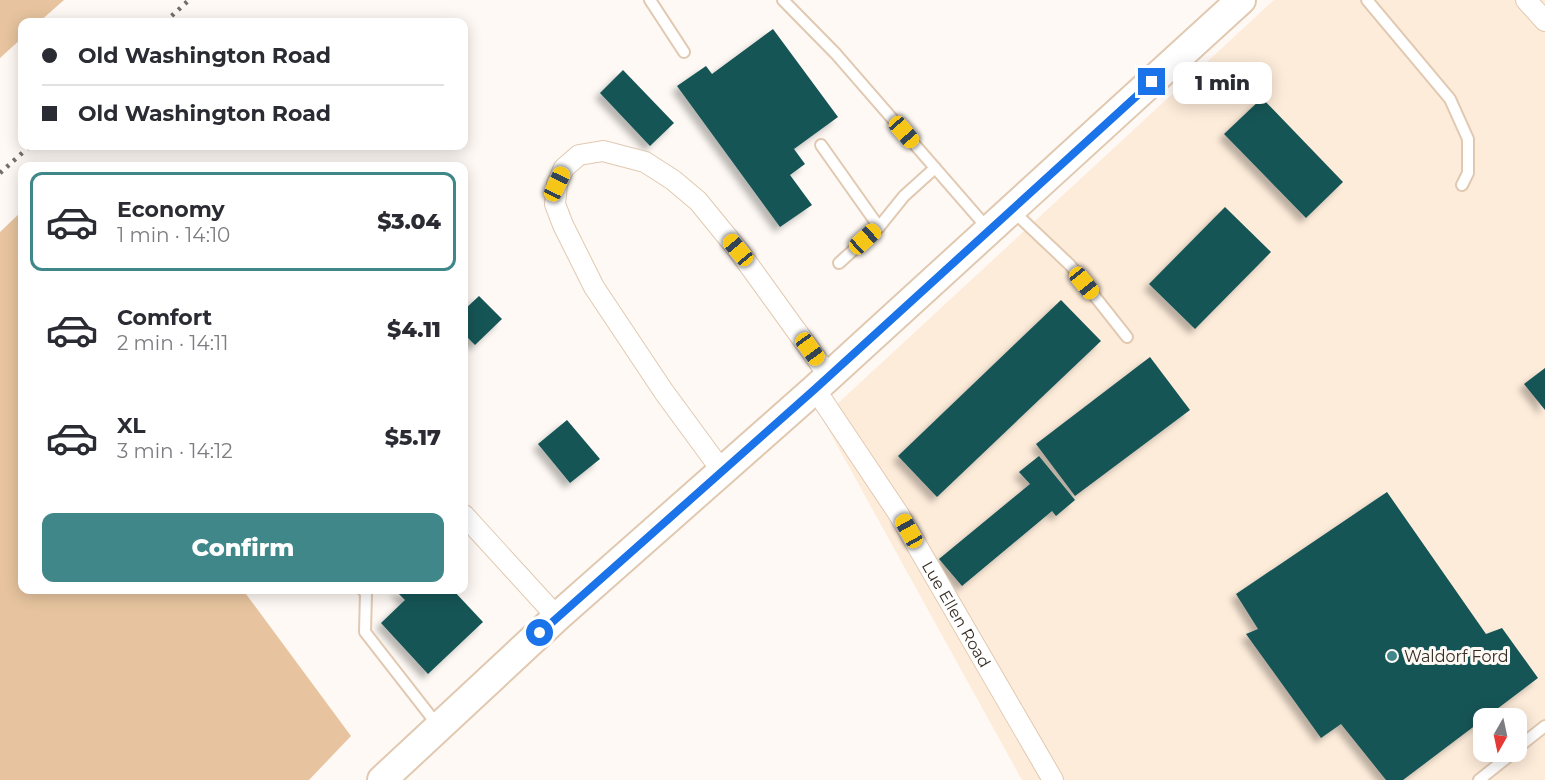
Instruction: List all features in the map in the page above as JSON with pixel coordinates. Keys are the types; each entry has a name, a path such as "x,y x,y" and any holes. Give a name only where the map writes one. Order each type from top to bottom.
{"main road":[{"path":"382,780 557,617 822,382 1241,0"}],"street":[{"path":"1526,0 1545,21"},
{"name":"Lue Ellen Road","path":"722,471 664,392 594,287 563,225 555,204 557,184 564,168 579,155 603,151 645,162 673,180 698,201 738,250 822,382 1053,780"},
{"path":"468,519 557,617"}],"lane":[{"path":"650,0 684,52"},
{"path":"783,0 836,54 989,230"},
{"path":"1367,0 1450,99 1468,139 1468,173 1462,185"},
{"path":"821,145 879,227"},
{"path":"839,262 879,227 904,196 935,168"},
{"path":"1012,209 1070,265 1127,337"},
{"path":"366,594 365,632 439,727"},
{"path":"1527,740 1545,726"},
{"path":"1479,780 1501,762"}],"shaded area":[{"path":"0,0 64,0 44,18 18,18 18,42 0,58"},
{"path":"1274,0 1545,0 1545,780 1022,780 822,418"},
{"path":"18,215 18,594 246,594 351,736 309,780 0,780 0,232"}],"building":[{"path":"773,29 838,117 794,149 805,164 790,175 812,205 780,227 677,86 706,66 712,74"},
{"path":"623,70 674,123 650,146 600,93"},
{"path":"1262,98 1343,182 1306,218 1224,134"},
{"path":"1225,207 1271,252 1195,329 1149,284"},
{"path":"479,296 502,319 475,345 468,338 468,306"},
{"path":"1061,300 1101,341 937,497 898,456"},
{"path":"1150,357 1190,410 1075,496 1036,444"},
{"path":"1545,368 1545,410 1524,384"},
{"path":"567,420 600,459 570,483 538,444"},
{"path":"1039,456 1075,500 1056,516 1052,511 962,586 939,559 1030,484 1019,472"},
{"name":"Waldorf Ford","path":"1387,492 1486,634 1502,628 1538,678 1498,708 1473,708 1473,727 1403,780 1386,780 1341,724 1321,738 1246,634 1258,629 1236,594"},
{"path":"399,594 457,594 483,622 428,674 381,623 405,600"}],"railway":[{"path":"169,18 189,0"},
{"path":"0,173 26,150"}],"place":[{"name":"Waldorf Ford","path":"1392,656"}],"route":[{"path":"540,633 815,389 1152,82"}]}
